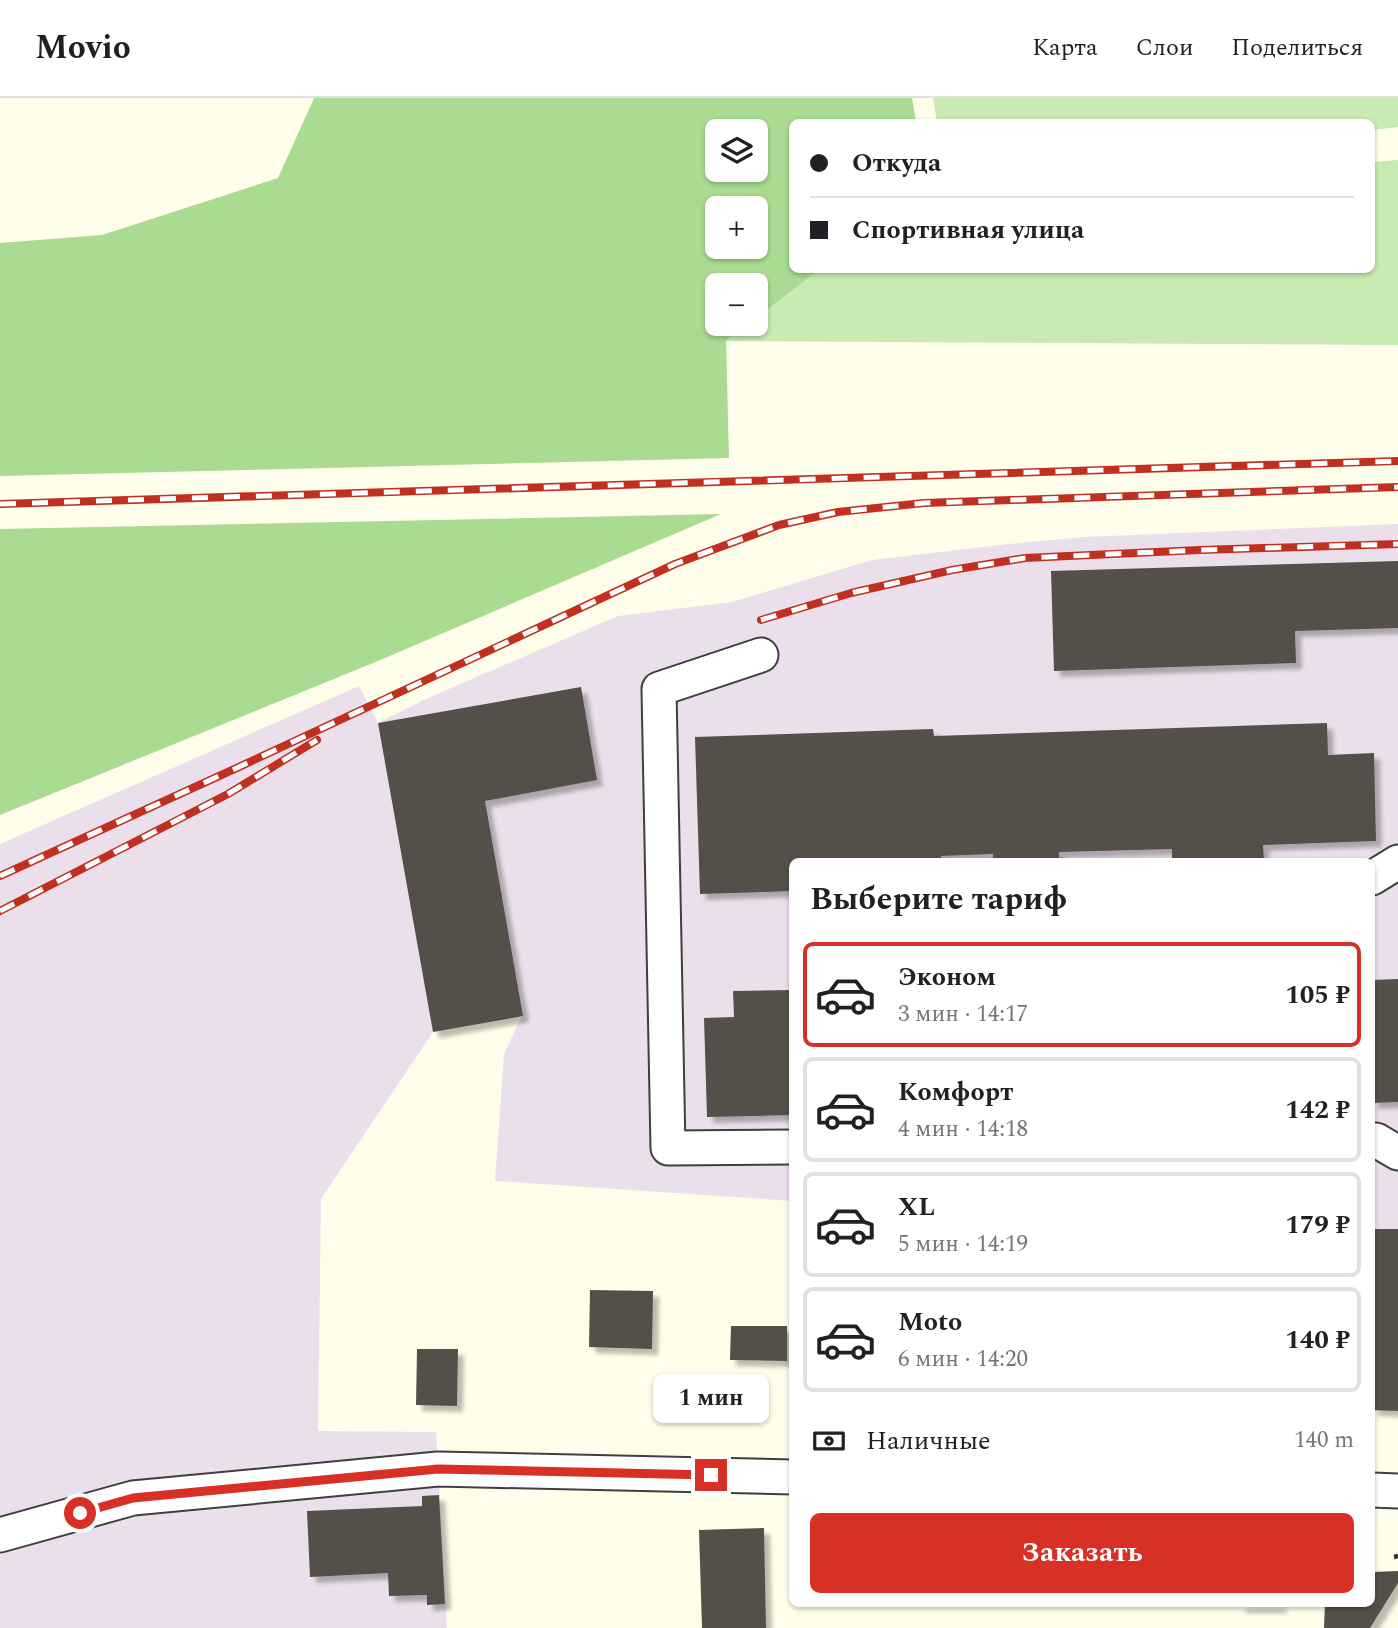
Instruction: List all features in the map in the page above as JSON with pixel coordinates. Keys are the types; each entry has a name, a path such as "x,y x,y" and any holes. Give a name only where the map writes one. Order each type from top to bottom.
{"street":[{"path":"761,655 659,689 668,1148 789,1146"},
{"path":"1375,876 1398,862"},
{"path":"1375,1140 1398,1153"},
{"path":"0,1535 133,1498 438,1469 789,1477"},
{"path":"1375,1490 1398,1491"}],"shaded area":[{"path":"1398,524 1398,1410 1375,1411 1375,858 789,858 789,1201 495,1181 504,1054 522,1016 433,1032 321,1199 318,1431 436,1432 447,1628 0,1628 0,844 359,686 378,723 428,698 618,616 732,602 872,560 1084,537"}],"green space":[{"path":"314,98 912,98 916,119 789,119 789,273 815,273 768,309 768,273 705,273 705,336 733,336 726,341 729,458 0,476 0,243 102,235 278,178"},
{"path":"933,98 1398,98 1398,127 1375,130 1375,119 936,119"},
{"path":"1398,160 1398,345 726,341 733,336 768,336 768,309 815,273 1375,273 1375,162"},
{"path":"721,514 378,661 0,815 0,529"}],"building":[{"path":"1398,561 1398,628 1295,631 1296,663 1054,671 1051,571"},
{"path":"581,687 597,780 485,801 523,1016 433,1032 378,723"},
{"path":"1327,723 1328,755 1374,753 1376,841 1263,845 1264,858 1172,858 1172,849 1059,852 1059,858 993,858 993,854 941,858 789,858 789,891 700,894 695,737 933,729 934,736"},
{"path":"1398,979 1398,1102 1375,1103 1375,980"},
{"path":"789,990 789,1115 707,1117 704,1018 734,1017 733,991"},
{"path":"1375,1229 1398,1229 1398,1411 1375,1410"},
{"path":"590,1290 653,1291 652,1349 589,1347"},
{"path":"731,1326 787,1326 787,1361 730,1360"},
{"path":"417,1349 458,1349 457,1406 416,1405"},
{"path":"439,1495 445,1604 427,1605 427,1595 389,1596 388,1573 310,1577 307,1511 422,1506 422,1496"},
{"path":"764,1528 766,1628 702,1628 699,1530"},
{"path":"1398,1571 1398,1583 1370,1628 1324,1628 1325,1607 1375,1607 1375,1572"}],"railway":[{"path":"0,504 1398,461"},
{"path":"0,876 675,564 779,525 838,512 924,503 1398,487"},
{"path":"761,620 851,593 952,570 1025,558 1398,544"},
{"path":"0,911 228,794 317,740"}],"route":[{"path":"80,1513 133,1498 438,1469 711,1475"}]}
